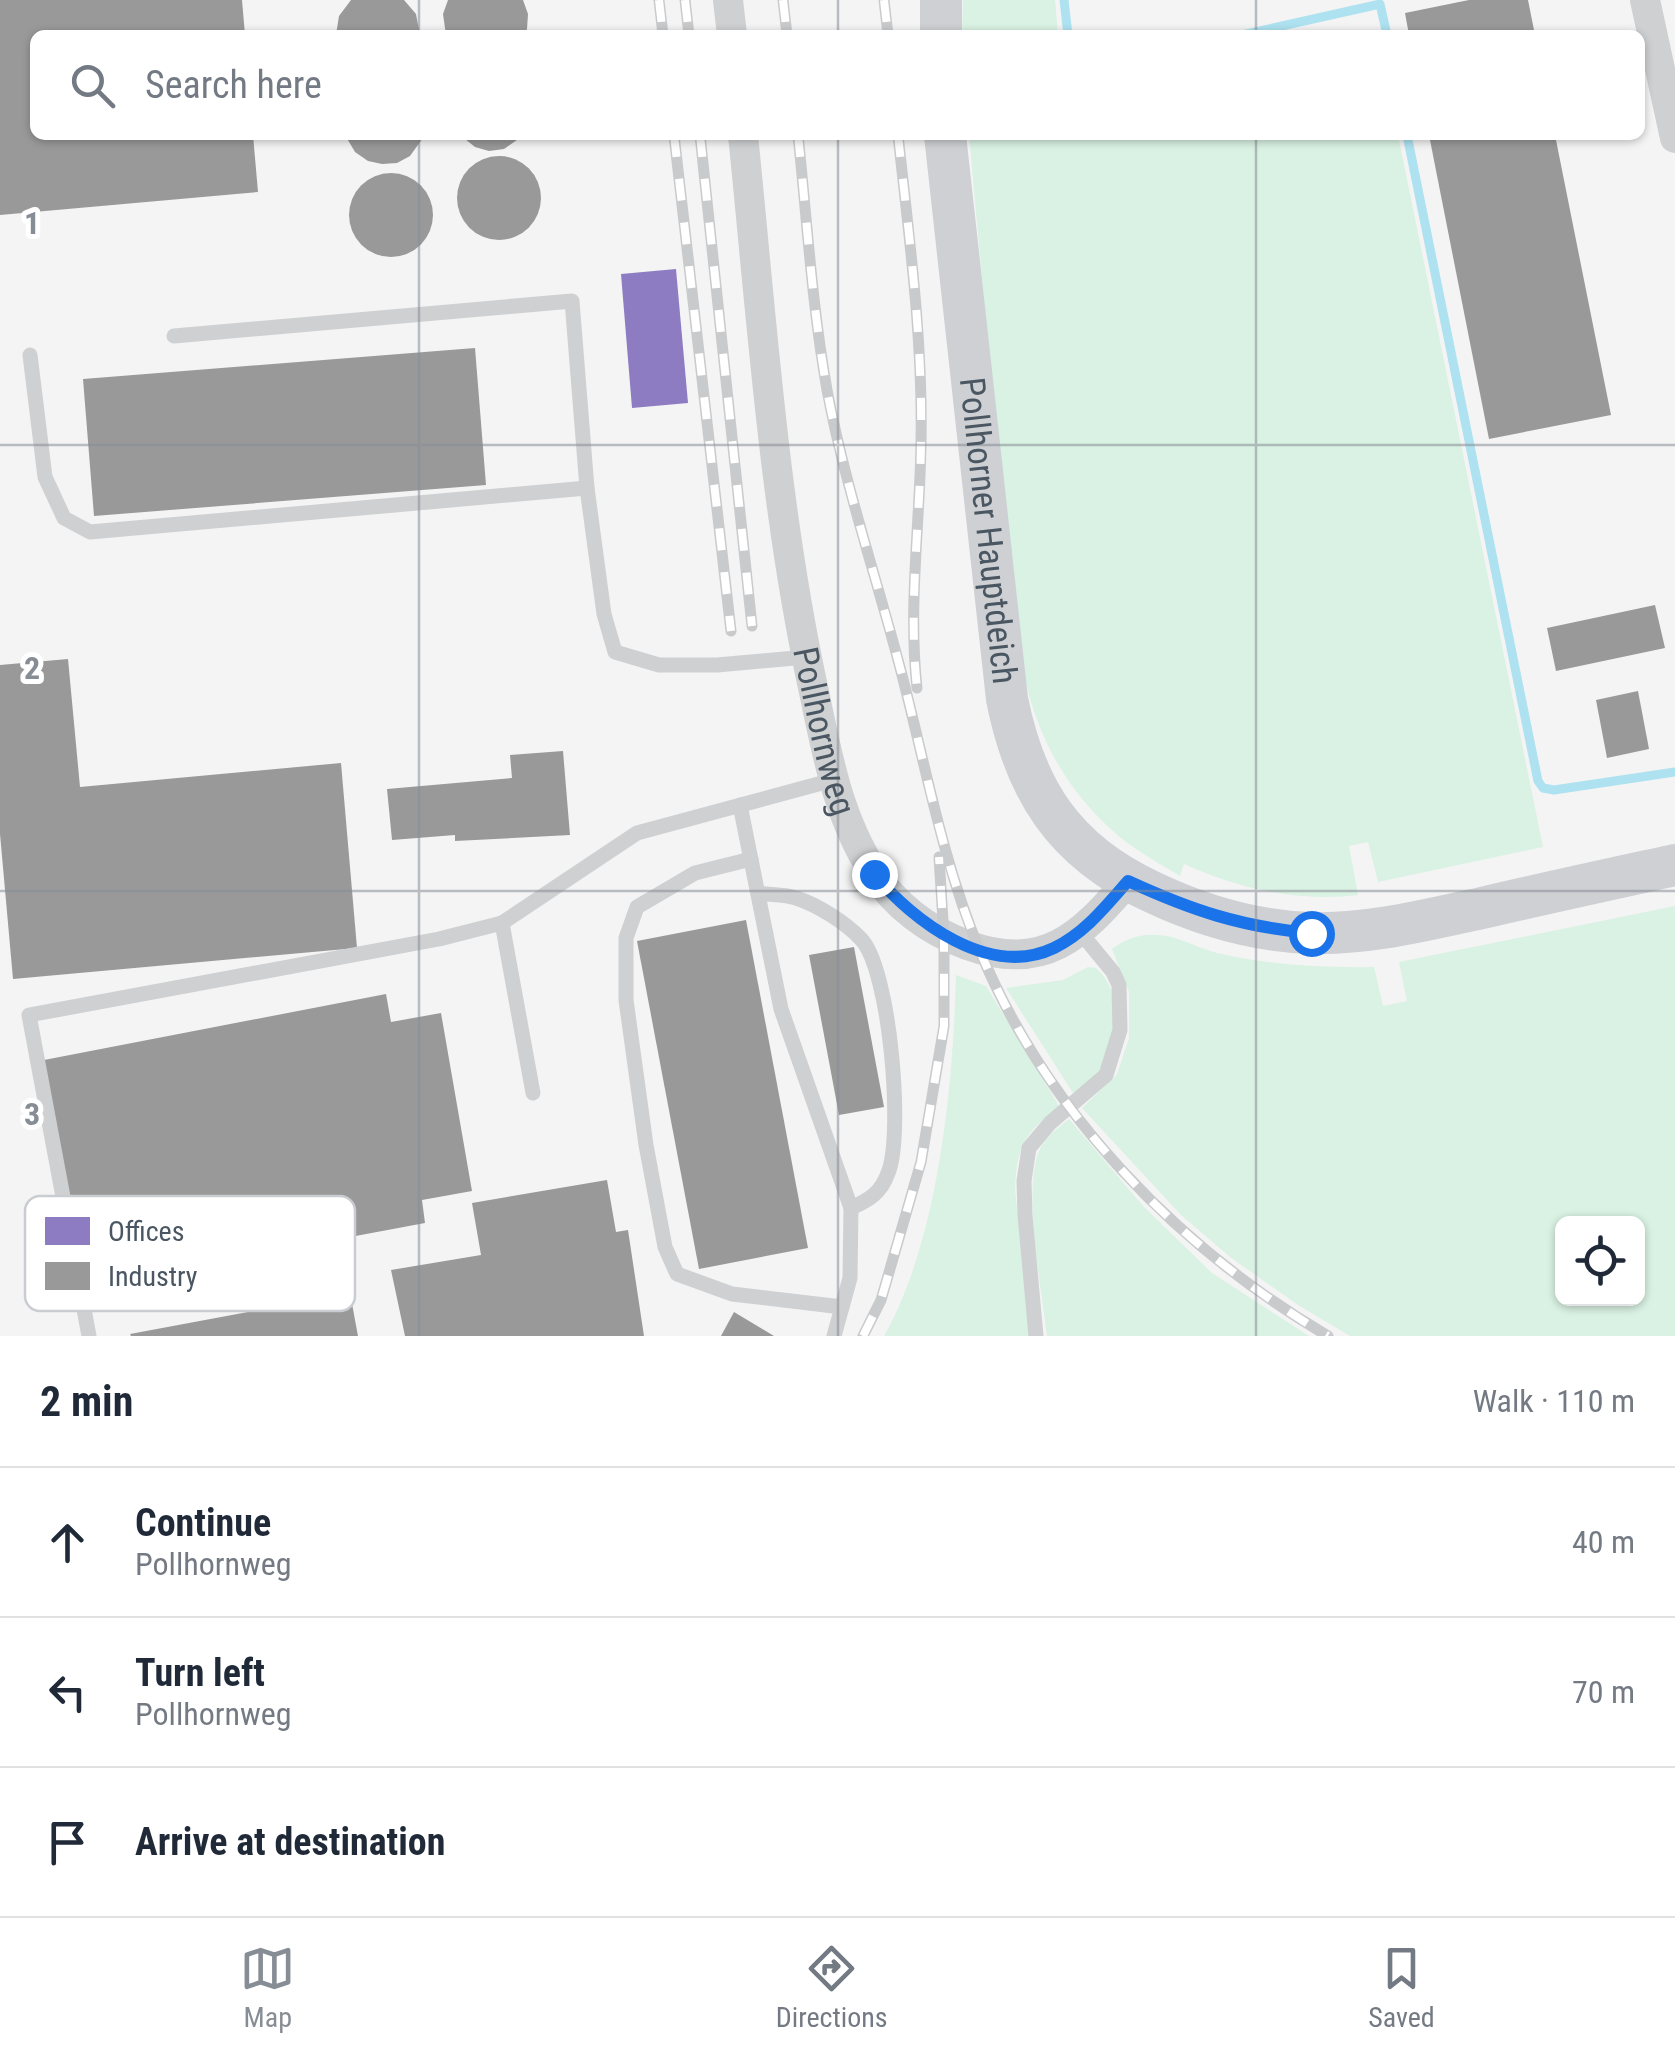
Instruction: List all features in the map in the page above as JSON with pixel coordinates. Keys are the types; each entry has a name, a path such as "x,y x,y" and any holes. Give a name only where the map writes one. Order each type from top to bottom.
{"main road":[{"path":"941,0 942,30"},
{"name":"Pollhorner Hauptdeich","path":"946,140 997,619 1013,730 1026,767 1058,824 1093,858 1128,881"},
{"path":"1128,881 1218,918 1267,929 1311,933 1394,927 1675,865"}],"street":[{"path":"728,0 731,30"},
{"path":"1646,0 1675,138"},
{"name":"Pollhornweg","path":"743,140 786,539 832,780 859,847 874,874 909,912 934,931 979,950 1020,955 1051,950 1080,932 1128,881"}],"lane":[{"path":"174,336 572,301 587,488 604,614 615,652 659,665 717,665 806,657"},
{"path":"30,355 45,477 64,518 90,532 587,488"},
{"path":"63,1196 29,1015 404,946 502,923 637,833 832,780"},
{"path":"740,805 782,1010 850,1208 850,1278 834,1336"},
{"path":"752,860 696,873 637,907 626,938 626,1000 665,1247 677,1274 732,1294 842,1307"},
{"path":"758,893 796,898 828,914 864,941 875,968 888,1026 896,1120 890,1171 875,1197 850,1208"},
{"path":"502,923 533,1093"},
{"path":"1036,1336 1024,1181 1029,1148 1050,1123 1106,1075 1120,1030 1118,985 1113,972 1080,932"},
{"path":"85,1311 90,1336"}],"green space":[{"path":"963,0 1055,0 1058,30 962,30"},
{"path":"969,140 1399,140 1543,847 1378,882 1368,842 1349,846 1358,895 1335,897 1269,892 1184,864 1180,876 1121,838 1096,814 1057,763 1024,677 1012,611"},
{"path":"1675,906 1675,1336 1350,1336 1230,1257 1181,1215 1082,1108 1117,1074 1129,1038 1129,992 1112,949 1128,940 1144,935 1164,936 1217,953 1256,960 1374,967 1383,1006 1407,1001 1399,962"},
{"path":"1088,967 1096,968 1112,991 1116,1019 1106,1061 1091,1082 1073,1093 1006,988 1063,980"},
{"path":"956,975 986,986 1059,1106 1025,1141 1016,1173 1029,1336 884,1336 918,1254 940,1161"},
{"path":"1069,1119 1144,1207 1212,1273 1309,1336 1047,1336 1033,1211 1035,1164 1050,1135"}],"building: Offices":[{"path":"676,269 688,403 632,408 621,274"}],"building: Industry":[{"path":"0,0 242,0 245,30 30,30 30,140 253,140 258,192 0,215"},
{"path":"351,0 404,0 416,14 419,30 337,30 339,16"},
{"path":"448,0 523,0 528,14 527,29 445,30 443,14"},
{"path":"1469,0 1528,0 1534,30 1408,30 1405,13"},
{"path":"348,140 421,140 410,156 397,163 368,161 355,152"},
{"path":"466,140 517,140 504,149 489,151"},
{"path":"1430,140 1556,140 1611,415 1489,439"},
{"path":"499,156 515,159 529,168 538,182 538,214 529,228 515,237 499,240 483,237 469,228 460,214 457,198 460,182 469,168 483,159"},
{"path":"391,173 407,176 421,185 430,199 430,231 421,245 407,254 391,257 375,254 361,245 352,231 349,215 352,199 361,185 375,176"},
{"path":"475,348 486,485 94,516 83,379"},
{"path":"1655,605 1665,648 1556,671 1547,628"},
{"path":"68,659 80,787 341,763 357,948 13,979 0,834 0,665"},
{"path":"1638,691 1649,749 1607,758 1596,700"},
{"path":"563,751 570,835 455,841 455,835 392,840 387,789 512,778 510,755"},
{"path":"746,920 808,1248 699,1269 637,941"},
{"path":"854,947 884,1107 839,1115 809,955"},
{"path":"386,994 391,1022 441,1013 472,1191 422,1200 425,1223 355,1236 355,1196 68,1196 44,1060"},
{"path":"607,1180 616,1232 628,1230 644,1336 405,1336 391,1270 481,1255 472,1203"},
{"path":"253,1311 353,1311 358,1336 131,1336"},
{"path":"734,1312 774,1336 721,1336"}],"waterway":[{"path":"1064,0 1067,30"},
{"path":"1264,30 1380,4 1386,30"},
{"path":"1408,140 1538,781 1543,788 1554,790 1675,772"}],"railway":[{"path":"659,0 662,30"},
{"path":"685,0 688,30"},
{"path":"783,0 786,30"},
{"path":"884,0 887,30"},
{"path":"675,140 731,631"},
{"path":"701,140 752,626"},
{"path":"798,140 817,327 834,424 944,844 980,951 1008,1010 1042,1067 1080,1121 1123,1171 1220,1262 1328,1336"},
{"path":"899,140 920,365 914,626 917,688"},
{"path":"863,1336 881,1300 921,1162 944,1026 939,857"}],"route":[{"path":"874,874 909,912 934,931 979,950 1003,954 1038,954 1069,940 1128,881 1218,918 1267,929 1311,933"}]}
